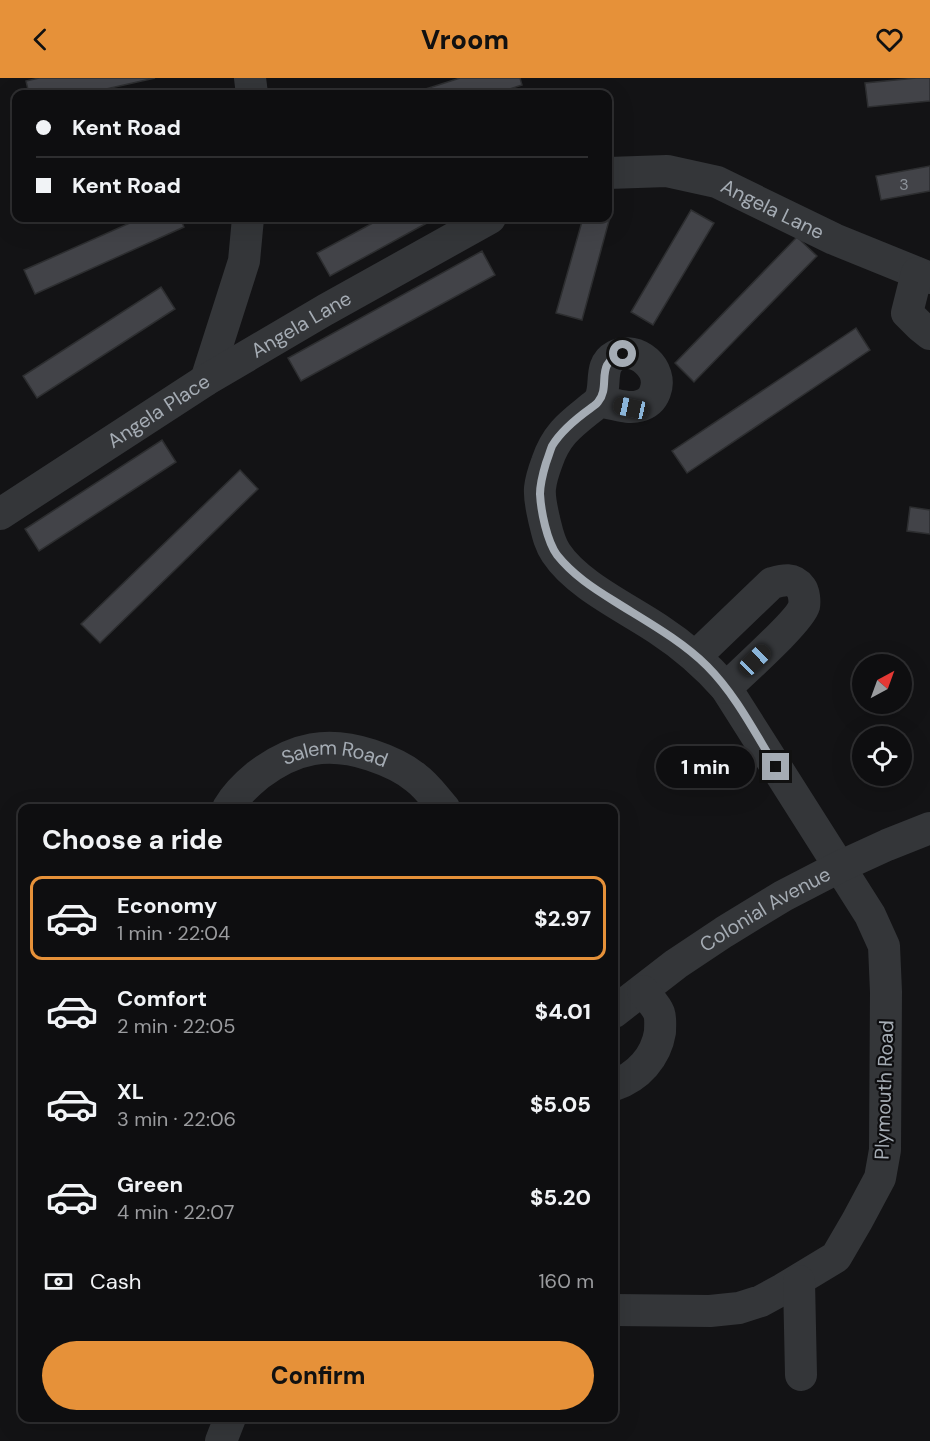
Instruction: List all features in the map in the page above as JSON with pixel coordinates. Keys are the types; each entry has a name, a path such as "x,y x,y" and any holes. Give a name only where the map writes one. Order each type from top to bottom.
{"street":[{"name":"Angela Lane","path":"612,173 667,171 717,182 834,238 924,276"},
{"name":"Angela Place","path":"0,514 206,380 244,261 248,222"},
{"name":"Angela Lane","path":"206,380 325,309 483,222"},
{"path":"924,276 907,313 930,334"},
{"name":"Plymouth Road","path":"599,402 578,418 552,446 543,473 540,488 541,503 549,537 556,554 588,584 696,656 726,688 870,915 884,946 886,992 885,1150 880,1178 836,1257 799,1281 740,1308 710,1311 618,1310"},
{"path":"696,656 772,583 784,579 791,580 801,587 804,594 804,607 800,615 726,688"},
{"name":"Salem Road","path":"231,804 249,782 268,767 299,752 332,747 351,749 386,760 416,778 440,804"},
{"name":"Colonial Avenue","path":"618,1009 676,964 783,896 839,867 930,828"},
{"path":"618,1083 635,1073 650,1059 658,1043 660,1014 643,991"},
{"path":"799,1281 801,1375"},
{"path":"221,1441 228,1422"}],"building":[{"path":"39,78 155,78 102,90 28,90 26,81"},
{"path":"460,78 520,78 522,85 506,90 422,90"},
{"path":"930,78 930,101 868,107 865,83"},
{"path":"930,166 930,191 881,200 876,176"},
{"path":"691,210 714,223 653,325 631,312"},
{"path":"132,222 182,222 184,227 35,294 24,270"},
{"path":"375,222 429,222 330,276 317,253"},
{"path":"582,222 609,222 582,320 556,313"},
{"path":"797,237 817,256 694,382 675,363"},
{"path":"482,251 495,275 301,381 288,358"},
{"path":"161,287 175,309 37,398 23,376"},
{"path":"856,328 870,350 687,473 672,451"},
{"path":"162,440 176,462 39,551 25,529"},
{"path":"240,470 258,489 100,643 81,624"},
{"path":"910,507 930,510 930,534 907,531"}],"route":[{"path":"623,354 609,361 604,371 599,402 578,418 552,446 540,488 549,537 556,554 588,584 660,630 707,666 726,688 776,767"}]}
